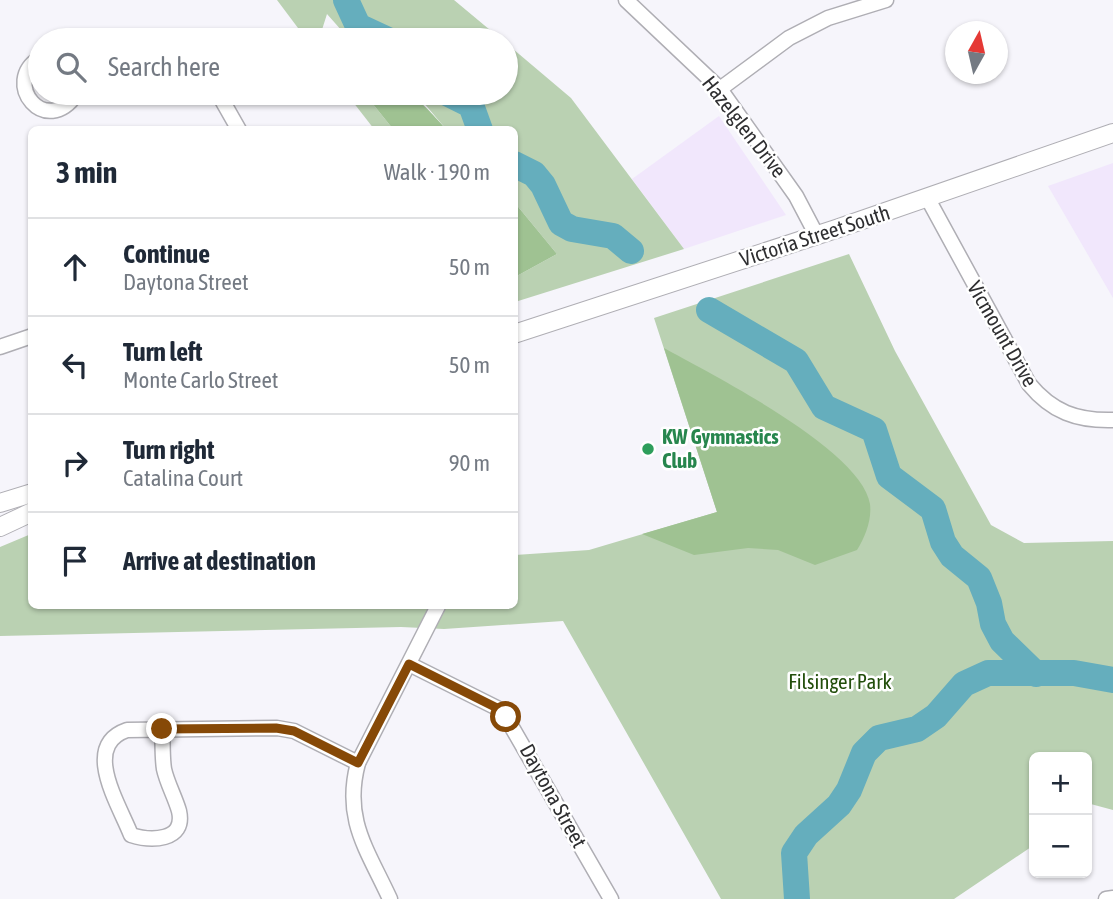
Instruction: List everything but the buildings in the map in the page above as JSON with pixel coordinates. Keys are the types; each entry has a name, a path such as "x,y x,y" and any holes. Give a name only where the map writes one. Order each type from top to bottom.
{"main road":[{"name":"Victoria Street South","path":"518,333 928,199 1113,133"},
{"path":"0,503 28,494"},
{"path":"0,527 28,514"}],"street":[{"name":"Hazelglen Drive","path":"626,0 720,89 796,196 817,236"},
{"path":"720,89 789,38 828,18 886,0"},
{"path":"28,68 24,74 23,85 28,96"},
{"path":"34,105 43,110 56,111 68,105"},
{"path":"225,105 237,126"},
{"name":"Vicmount Drive","path":"928,199 1013,360 1036,393 1059,412 1076,418 1113,420"},
{"path":"0,347 28,337"},
{"path":"390,899 352,808 352,786 358,763 436,609"},
{"name":"Daytona Street","path":"409,664 497,708 506,717 611,899"},
{"path":"162,729 164,770 180,814 177,827 169,836 148,840 131,835 103,761 104,747 115,734 127,730 162,729 276,728 294,731 358,763"},
{"path":"1106,899 1113,898"}],"shaded area":[{"path":"719,116 786,215 684,249 632,179"},
{"path":"1113,163 1113,298 1048,186"}],"green space":[{"path":"277,0 454,0 488,28 339,28 327,14 323,28 298,28"},
{"path":"518,53 571,98 684,249 518,301 518,275 557,254 518,207 518,126 443,126 426,105 518,105"},
{"path":"355,105 374,105 391,126 372,126"},
{"path":"374,105 423,105 443,126 391,126"},
{"path":"518,207 557,254 518,275"},
{"name":"Filsinger Park","path":"849,254 895,351 991,525 1024,543 1113,541 1113,810 1092,804 1092,752 1029,752 1029,848 954,899 721,899 563,621 444,629 401,627 0,636 0,547 28,535 28,609 518,609 518,555 589,550 717,512 654,318"},
{"path":"664,348 782,416 841,460 861,483 870,504 867,528 857,550 815,565 778,550 748,548 694,555 642,534 717,512"}],"waterway":[{"path":"346,0 358,26 362,28"},
{"path":"471,105 479,126"},
{"path":"518,166 534,174 543,185 561,223 572,229 613,236 631,251"},
{"path":"709,310 796,361 824,407 874,430 889,476 933,509 943,542 952,556 979,578 989,603 993,624 1002,641 1036,674"},
{"path":"797,899 794,853 806,835 839,805 849,790 864,753 879,738 917,729 936,716 964,684 988,673 1074,673 1113,680"}],"place":[{"name":"KW Gymnastics Club","path":"648,449"}],"route":[{"path":"162,729 276,728 294,731 358,763 409,664 497,708 506,717"}]}
